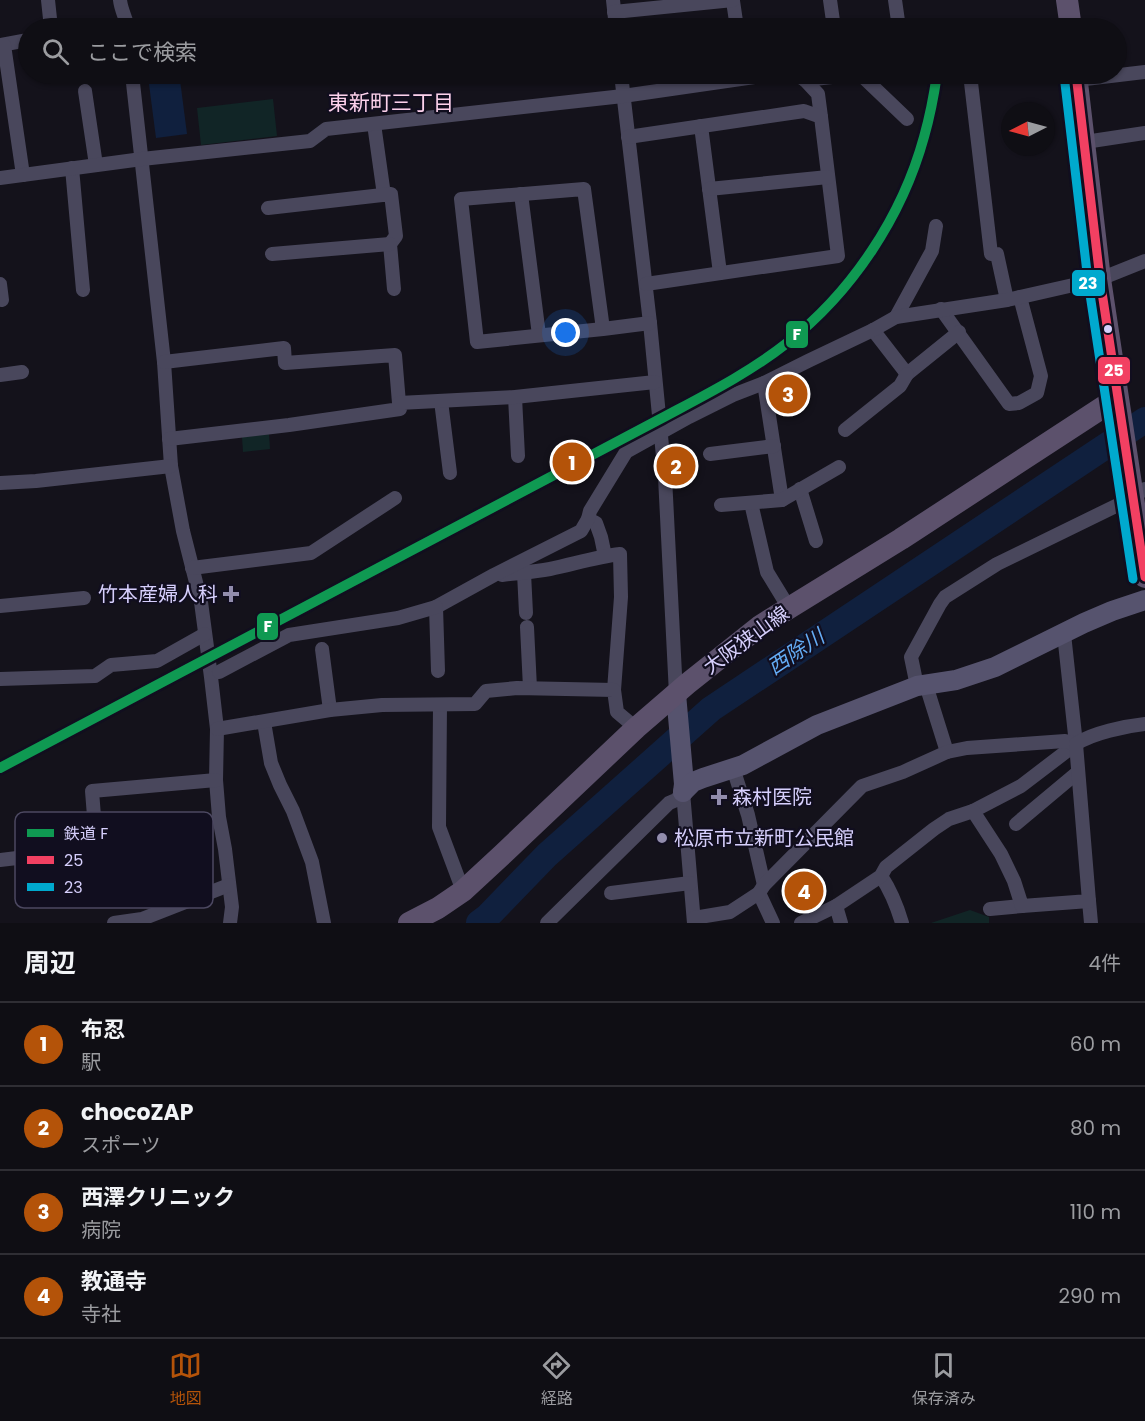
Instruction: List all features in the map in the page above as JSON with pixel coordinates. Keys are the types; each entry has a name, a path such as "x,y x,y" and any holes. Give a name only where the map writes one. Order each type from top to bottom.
{"main road":[{"path":"1067,0 1070,18"},
{"path":"1078,84 1100,279 1117,398 1136,489 1145,578"},
{"name":"大阪狭山線","path":"409,923 438,908 463,891 636,728 677,698 687,684 760,626 901,539 1117,398"}],"street":[{"path":"48,0 50,18"},
{"path":"120,0 126,18"},
{"path":"830,0 833,18"},
{"path":"895,0 898,18"},
{"path":"614,6 733,1 735,18"},
{"path":"18,42 2,45 23,175"},
{"path":"1127,73 1145,72"},
{"path":"133,84 164,362 171,466 215,674 216,780 219,817 230,885 232,907 230,923"},
{"path":"622,84 646,284 665,477 677,698 694,920 730,912 761,889 862,786 903,772 947,752 967,748 1065,741 1076,744"},
{"path":"0,178 142,159 310,141 326,129 623,96 694,84"},
{"path":"646,284 838,256 818,94 807,84"},
{"path":"875,84 907,118"},
{"path":"941,309 1009,404 1018,403 1037,393 1041,376 997,254 991,254 971,84"},
{"path":"85,91 96,165"},
{"path":"628,137 804,111 821,117"},
{"path":"374,124 384,195"},
{"path":"701,126 720,273"},
{"path":"1084,142 1145,133"},
{"path":"72,168 83,290"},
{"path":"709,189 828,177"},
{"path":"603,329 584,189 461,199 477,342 603,329 650,323"},
{"path":"521,194 540,335"},
{"path":"268,208 391,195 396,236 390,244 394,290"},
{"path":"896,317 932,251 936,226"},
{"path":"272,254 390,244"},
{"path":"215,674 289,636 398,618 436,607 581,531 590,511 626,452 733,395 764,383 896,317 1014,298 1100,279 1145,261"},
{"path":"0,284 2,300"},
{"path":"873,330 907,374"},
{"path":"845,430 900,386 907,374 959,332"},
{"path":"164,362 284,348 285,363 395,355 400,409 169,439"},
{"path":"0,375 22,372"},
{"path":"399,403 515,397 656,382"},
{"path":"764,383 782,500"},
{"path":"515,397 518,456"},
{"path":"441,400 450,473"},
{"path":"710,454 774,446"},
{"path":"0,483 171,466"},
{"path":"721,505 782,500 840,467"},
{"path":"800,489 816,541"},
{"path":"947,752 912,657 945,597 998,564 1136,489"},
{"path":"192,568 311,553 395,498"},
{"path":"751,503 767,572 789,608"},
{"path":"588,519 596,523 605,556"},
{"path":"494,575 524,573 620,554 621,597 614,690 617,712 636,728"},
{"path":"524,573 530,688"},
{"path":"0,606 84,598"},
{"path":"547,923 669,803 676,800 683,788 693,782 743,765 818,725 922,686 956,680 995,667 1084,623 1145,600"},
{"path":"436,607 438,671"},
{"path":"0,679 95,676 111,665 157,661 205,634"},
{"path":"1064,634 1091,923"},
{"path":"322,649 330,710"},
{"path":"217,729 330,710 382,705 475,704 486,691 530,688 614,690"},
{"path":"440,705 439,827 463,891"},
{"path":"264,722 272,763 293,810 312,862 324,923"},
{"path":"801,923 836,906 881,876 886,867 949,819 973,811 1021,786 1083,739 1145,724"},
{"path":"734,768 748,815 761,889 773,923"},
{"path":"1016,824 1078,772"},
{"path":"94,812 92,791 216,780"},
{"path":"973,811 1005,863 1022,906"},
{"path":"0,860 15,858"},
{"path":"881,876 888,887 902,923"},
{"path":"611,893 690,883"},
{"path":"213,892 230,885"},
{"path":"990,909 1089,901"},
{"path":"836,906 841,923"},
{"path":"114,923 142,919 170,908"}],"green space":[{"path":"273,99 277,136 201,145 197,108"},
{"path":"269,434 270,449 243,452 242,437"},
{"path":"970,910 989,917 989,923 931,923"}],"water":[{"path":"149,84 181,84 187,134 156,138"}],"waterway":[{"name":"西除川","path":"479,923 547,855 711,709 1145,420"}],"rail line":[{"name":"F","path":"0,768 694,401 772,354 811,323 833,301 872,251 888,224 914,167 924,137 935,84"}],"transit line":[{"name":"23","path":"1065,84 1088,281 1133,579"},
{"name":"25","path":"1077,84 1100,279 1145,577"}],"place":[{"name":"西澤クリニック","path":"788,394"},
{"name":"布忍","path":"572,462"},
{"name":"chocoZAP","path":"676,466"},
{"name":"竹本産婦人科","path":"231,594"},
{"name":"森村医院","path":"719,797"},
{"name":"松原市立新町公民館","path":"662,838"},
{"name":"教通寺","path":"804,891"}],"district":[{"name":"東新町三丁目","path":"391,103"}]}
